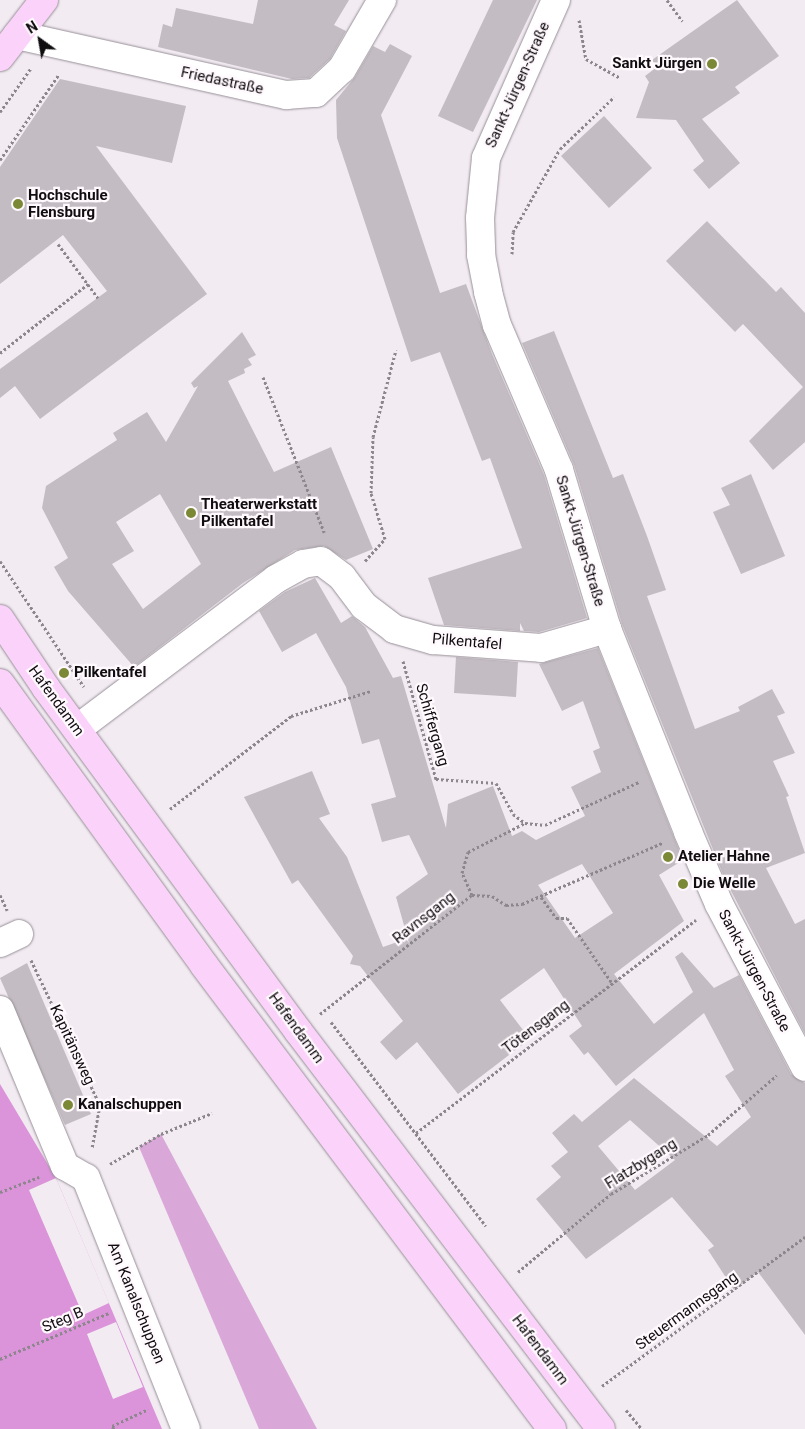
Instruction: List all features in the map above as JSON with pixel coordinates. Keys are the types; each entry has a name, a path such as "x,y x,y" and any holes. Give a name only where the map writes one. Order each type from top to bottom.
{"main road":[{"path":"0,56 44,0"},
{"name":"Hafendamm","path":"0,618 77,730 389,1154 601,1429"},
{"path":"0,682 204,965 552,1429"}],"street":[{"name":"Friedastraße","path":"17,35 286,95 316,93 342,69 382,0"},
{"name":"Sankt-Jürgen-Straße","path":"566,5 486,158 481,255 497,325 559,470 607,629 719,904 803,1064"},
{"path":"77,730 276,579 302,564 331,569"},
{"name":"Pilkentafel","path":"331,569 364,606 394,629 433,640 541,648 607,629"},
{"path":"0,1010 76,1172"},
{"name":"Am Kanalschuppen","path":"76,1172 135,1302 186,1429"}],"path":[{"path":"667,0 682,21"},
{"path":"566,5 586,58 619,77"},
{"path":"0,160 58,74 72,77 96,53"},
{"path":"512,258 513,232 560,149 614,97"},
{"path":"58,244 98,298"},
{"path":"0,353 88,284"},
{"path":"263,377 327,539 331,569 375,554 385,539 371,492 373,437 396,350"},
{"path":"0,561 101,712"},
{"name":"Schiffergang","path":"394,629 436,779 496,783 513,814 525,823"},
{"path":"148,826 291,716 371,691"},
{"path":"472,895 462,873 468,852 525,823 545,825 639,782"},
{"path":"166,800 178,816"},
{"name":"Ravnsgang","path":"298,1031 472,895 492,896 506,905 541,897 662,843"},
{"name":"Kapitänsweg","path":"0,895 10,939 100,1105 76,1172"},
{"path":"541,897 556,918 567,918 612,983"},
{"name":"Tötensgang","path":"389,1154 696,919"},
{"path":"317,1004 490,1232"},
{"name":"Flatzbygang","path":"493,1288 519,1271 611,1194 708,1135 778,1075 803,1064"},
{"path":"0,1192 76,1172 212,1113"},
{"name":"Steuermannsgang","path":"580,1403 805,1237"},
{"path":"513,1263 525,1278"},
{"name":"Steg B","path":"0,1359 135,1302"},
{"path":"598,1377 610,1392"},
{"path":"114,1429 112,1426 153,1406"},
{"path":"623,1407 642,1429"}],"shaded area":[{"path":"0,1084 56,1178 162,1429 0,1429"},
{"path":"161,1134 317,1429 259,1429 139,1147"}],"pier":[{"path":"56,1178 109,1303 83,1315 29,1190"},
{"path":"116,1322 143,1387 113,1399 87,1334"}],"building":[{"path":"258,0 349,0 334,25 346,31 330,59 309,78 292,79 158,47 163,24 172,27 176,8 253,24"},
{"path":"493,0 537,0 473,132 438,116"},
{"name":"Sankt Jürgen","path":"737,0 779,56 735,87 740,93 702,119 740,163 709,189 693,170 704,161 676,120 636,118 649,82 645,76 657,67 652,60"},
{"path":"390,44 412,56 381,115 440,293 466,284 492,354 544,475 587,618 539,632 524,631 520,623 520,631 444,625 428,578 522,548 490,458 482,461 440,352 411,362 337,138 336,100 355,77 373,46 385,52"},
{"path":"60,79 186,106 172,163 96,146 207,294 40,419 15,386 0,398 0,369 107,291 63,235 0,284 0,167"},
{"path":"604,116 652,168 609,208 561,156"},
{"path":"707,221 776,292 781,287 805,313 805,442 773,470 749,441 803,387 743,324 735,332 666,261"},
{"path":"554,331 613,478 623,474 647,536 666,590 647,596 695,729 740,711 738,707 772,689 785,713 777,716 795,753 773,761 789,796 786,797 805,853 766,868 795,924 805,919 805,1034 725,879 622,624 574,465 522,343"},
{"path":"242,332 256,355 248,359 252,365 244,369 245,373 228,381 274,472 331,447 373,549 346,560 324,546 295,550 243,583 134,667 68,591 54,567 68,558 42,508 46,486 117,440 113,433 147,412 166,442 198,386 194,388 191,383","holes":["160,494 201,564 143,609 112,564 134,551 116,522"]},
{"path":"751,474 785,556 741,574 713,512 730,505 721,488"},
{"path":"315,578 341,623 352,616 365,627 393,678 401,676 446,828 448,804 493,786 512,836 522,831 536,840 585,816 571,787 601,772 593,751 600,748 583,701 562,711 539,664 598,648 683,860 659,875 684,921 614,974 654,1024 693,992 675,957 682,952 714,988 739,975 791,1074 805,1083 805,1335 758,1272 734,1290 708,1250 714,1246 672,1197 586,1259 536,1199 561,1177 551,1166 568,1152 552,1133 574,1114 582,1122 634,1078 717,1146 751,1117 725,1076 734,1070 704,1013 616,1086 588,1052 584,1055 569,1036 582,1026 544,968 500,1000 530,1039 458,1094 417,1042 396,1060 380,1042 403,1021 360,966 350,964 353,956 298,880 292,884 244,797 312,771 330,814 319,818 347,857 383,947 406,939 409,943 396,897 428,874 409,835 382,842 371,804 396,797 379,739 362,744 346,687 316,633 282,652 259,611 285,592","holes":["582,864 613,913 575,938 538,885","630,1120 675,1160 635,1190 598,1146"]},
{"path":"456,657 518,662 516,697 454,693"},
{"path":"27,963 91,1114 65,1125 0,978"}],"place":[{"name":"Sankt Jürgen","path":"712,64"},
{"name":"Hochschule Flensburg","path":"18,204"},
{"name":"Theaterwerkstatt Pilkentafel","path":"191,513"},
{"name":"Pilkentafel","path":"64,673"},
{"name":"Atelier Hahne","path":"668,857"},
{"name":"Die Welle","path":"683,884"},
{"name":"Kanalschuppen","path":"68,1105"}]}
